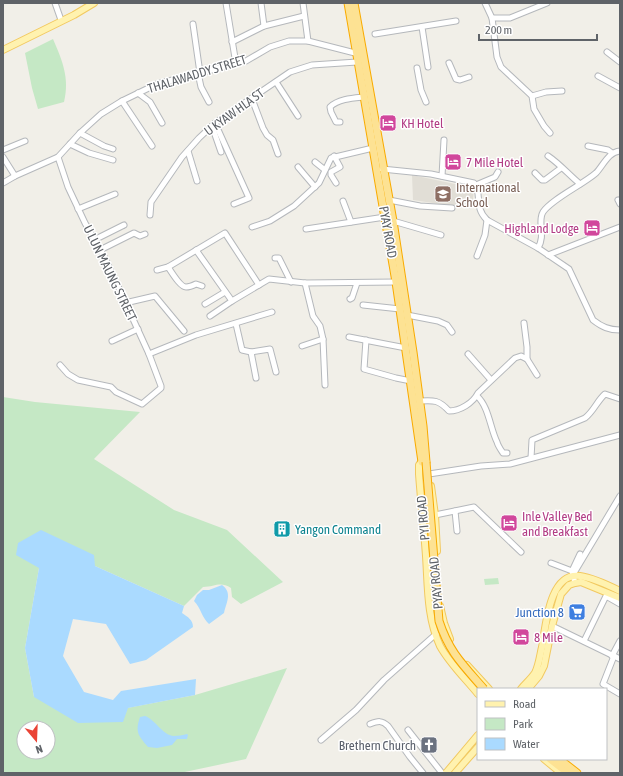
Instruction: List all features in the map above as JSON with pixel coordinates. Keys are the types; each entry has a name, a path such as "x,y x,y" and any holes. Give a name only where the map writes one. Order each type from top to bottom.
{"highway":[{"name":"PYAY ROAD","path":"348,3 359,52 380,169 385,217 411,381 418,443 424,461 439,621 452,651 483,688"},
{"name":"PYAY ROAD","path":"354,3 359,52 357,62 373,148 389,200 420,401 425,443 424,461 436,622 449,653 477,688"},
{"path":"551,760 568,773"},
{"path":"560,760 577,773"}],"main road":[{"path":"3,50 61,20 74,15 94,3"},
{"name":"PYI ROAD","path":"448,636 440,603 435,515 429,474 424,461 419,465 419,474 428,593 436,634 441,646 455,668 477,693"},
{"path":"521,688 535,673 539,663 546,623 553,595 560,583 574,576 589,578 620,591"},
{"path":"574,576 586,584 620,598"},
{"path":"529,688 539,676 544,666 552,626 561,594 574,576"},
{"path":"436,634 448,636 459,655 488,688"},
{"path":"446,773 477,736"},
{"path":"455,773 477,749"},
{"path":"545,760 561,773"},
{"path":"564,760 580,773"}],"street":[{"path":"55,3 61,20"},
{"path":"226,3 236,64"},
{"path":"261,3 264,26"},
{"path":"303,3 308,40"},
{"path":"484,3 492,18 497,58 501,66 532,96 534,109 550,133"},
{"path":"492,18 510,18 547,3"},
{"path":"232,42 264,26 304,16"},
{"path":"375,34 456,21"},
{"path":"193,24 201,86 210,102"},
{"path":"422,27 428,67"},
{"name":"THALAWADDY STREET","path":"58,158 80,133 101,114 122,101 157,84 246,61 282,42 308,40 359,52"},
{"path":"607,52 620,62"},
{"name":"U KYAW HLA ST","path":"150,215 151,202 188,150 214,125 290,72 312,65 357,62"},
{"path":"449,63 456,78 460,80 469,77"},
{"path":"417,68 421,90 426,102"},
{"path":"598,76 620,88"},
{"path":"276,82 298,116"},
{"path":"532,96 546,92 562,91"},
{"path":"138,93 150,102 162,123"},
{"path":"340,122 336,122 333,119 330,108 332,105 347,99 364,97"},
{"path":"252,99 263,128 267,135 273,140 278,154"},
{"path":"122,101 152,146"},
{"path":"214,125 221,152"},
{"path":"214,125 249,198 234,204"},
{"path":"80,133 104,146 113,149"},
{"path":"442,176 444,140"},
{"path":"3,150 25,141"},
{"path":"70,144 90,153 113,160"},
{"path":"588,146 608,150 612,153"},
{"path":"252,227 270,221 294,206 319,183 331,158 334,156 373,148"},
{"path":"188,150 197,181"},
{"path":"538,248 542,242 541,218 544,212 553,203 595,174 612,153 620,151"},
{"path":"334,156 340,167 331,172 330,175 336,183"},
{"path":"548,156 580,184"},
{"path":"3,157 15,176"},
{"path":"3,183 15,176 58,158"},
{"name":"U LUN MAUNG STREET","path":"58,158 68,187 78,209 100,250 138,329 160,381 161,388 142,404 116,392 111,387 78,380 68,374 60,365"},
{"path":"315,162 325,170"},
{"path":"298,167 315,187"},
{"path":"535,173 542,180 545,180 561,168"},
{"path":"380,169 442,176 474,183 476,185"},
{"path":"476,185 495,176 498,172"},
{"path":"476,185 482,215 487,220 538,248 569,269 593,320 600,326 620,330"},
{"path":"78,209 115,194"},
{"path":"389,200 420,206 452,208"},
{"path":"343,201 351,222"},
{"path":"306,229 385,217"},
{"path":"477,256 485,235 487,220"},
{"path":"392,221 441,235"},
{"path":"94,240 124,225"},
{"path":"548,255 620,227"},
{"path":"100,250 134,233 140,236 145,234"},
{"path":"157,270 168,267 225,233 259,285"},
{"path":"196,250 232,301"},
{"path":"275,258 279,258 291,282"},
{"path":"168,267 176,279 184,286 187,287 196,284 202,286"},
{"path":"210,316 269,279 305,283 396,282"},
{"path":"305,283 313,316 320,326 323,339 325,385"},
{"path":"350,299 352,298 357,283"},
{"path":"205,304 225,292"},
{"path":"125,303 155,296 184,331"},
{"path":"363,305 400,309"},
{"path":"149,354 196,334 236,324 272,312"},
{"path":"407,315 438,321 447,325 452,332"},
{"path":"524,323 527,359 537,375"},
{"path":"236,324 242,350 251,352 270,349 276,372"},
{"path":"112,340 138,329"},
{"path":"349,337 406,348"},
{"path":"302,346 323,339"},
{"path":"366,340 364,369 411,381"},
{"path":"251,352 256,378"},
{"path":"468,354 491,380"},
{"path":"420,401 436,400 445,406 449,411 463,408 515,358 521,356 527,359"},
{"path":"531,458 532,440 585,418 605,394 620,400"},
{"path":"477,396 485,408 497,443 503,453 507,453"},
{"path":"429,474 481,466 510,464 620,434"},
{"path":"574,576 620,496"},
{"path":"435,515 474,507 521,552"},
{"path":"455,511 457,531"},
{"path":"574,576 580,554"},
{"path":"551,563 574,576"},
{"path":"584,641 606,596 620,604"},
{"path":"552,626 620,659"},
{"path":"321,740 356,710 384,680 436,634"},
{"path":"620,641 603,684 620,694"},
{"path":"370,724 380,721 384,722 423,773"},
{"path":"408,730 442,773"}],"shaded area":[{"name":"International School","path":"412,175 474,188 472,209 413,200"}],"green space":[{"path":"53,39 66,77 66,93 64,102 38,109 25,53"},
{"path":"3,397 35,402 140,412 94,459 174,510 227,530 283,582 241,604 232,597 231,588 227,586 220,585 203,587 184,606 95,566 39,568 25,648 34,697 127,708 195,695 287,668 246,759 180,773 3,773"},
{"path":"498,578 499,584 485,585 484,579"}],"water":[{"path":"41,530 94,555 95,566 184,606 182,613 190,619 193,625 193,627 146,660 130,664 106,624 73,619 63,656 84,692 113,700 121,691 196,679 195,695 128,708 123,722 78,723 34,697 25,648 39,568 16,555 18,543"},
{"path":"222,585 227,591 228,595 224,613 209,624 194,601 197,595 203,590 209,590"},
{"path":"145,716 166,733 174,736 187,734 187,739 177,739 172,745 157,748 148,747 138,733 140,717"}],"place":[{"name":"KH Hotel","path":"388,123"},
{"name":"7 Mile Hotel","path":"453,162"},
{"name":"International School","path":"443,194"},
{"name":"Highland Lodge","path":"592,228"},
{"name":"Inle Valley Bed and Breakfast","path":"509,523"},
{"name":"Yangon Command","path":"282,529"},
{"name":"Junction 8","path":"577,612"},
{"name":"8 Mile","path":"521,637"},
{"name":"Brethern Church","path":"429,745"}]}
